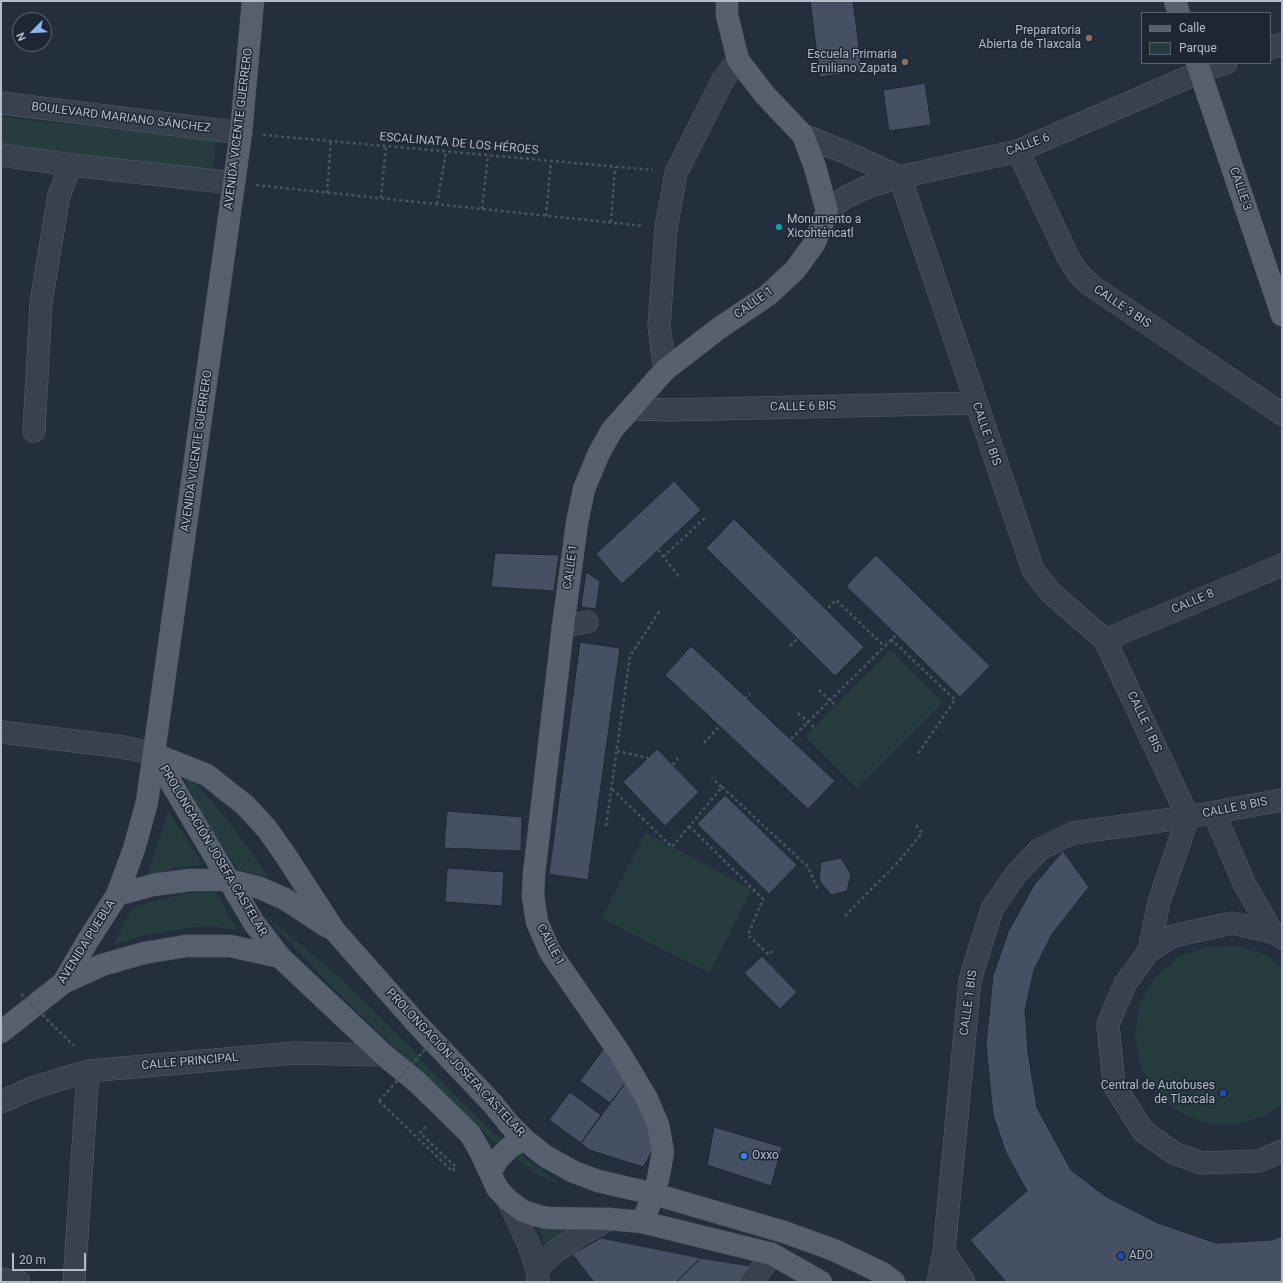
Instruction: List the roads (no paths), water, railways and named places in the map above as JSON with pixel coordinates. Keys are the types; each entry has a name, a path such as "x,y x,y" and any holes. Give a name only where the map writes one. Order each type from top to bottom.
{"main road":[{"name":"AVENIDA VICENTE GUERRERO","path":"117,895 134,849 147,802 241,133 253,1"},
{"path":"726,1 726,15 738,60 764,95 803,135 815,167 827,211"},
{"path":"1175,1 1179,12"},
{"name":"CALLE 3","path":"1199,67 1282,315"},
{"name":"CALLE 1","path":"642,1222 654,1194 663,1152 658,1125 647,1099 619,1052 550,952 537,922 533,896 534,874 563,626 577,523 584,489 599,453 612,430 665,370 718,329 768,295 795,270 814,244 827,211"},
{"name":"PROLONGACIÓN JOSEFA CASTELAR","path":"154,754 254,923 280,958 384,1055 418,1083 470,1134 498,1188 508,1200 523,1211 538,1216 549,1218 609,1219 642,1222 772,1254 821,1282"},
{"name":"PROLONGACIÓN JOSEFA CASTELAR","path":"154,754 207,775 246,806 267,829 334,930 418,1025 493,1104 509,1124 524,1139 545,1156 574,1172 598,1181 654,1194 791,1235 834,1250 884,1274 894,1282"},
{"path":"117,895 153,885 190,880 228,880 260,888 285,899 334,930"},
{"name":"AVENIDA PUEBLA","path":"1,1032 63,984 87,942 117,895"},
{"path":"63,984 109,963 144,953 186,946 230,946 280,958"},
{"path":"490,1172 499,1158 510,1147 524,1139"}],"street":[{"path":"1271,48 1282,44"},
{"path":"665,370 659,327 666,228 676,172 724,78 738,60"},
{"name":"CALLE 6","path":"827,211 846,197 867,187 900,177 1018,151 1199,67 1219,64"},
{"name":"BOULEVARD MARIANO SÁNCHEZ","path":"1,103 241,133"},
{"path":"803,135 900,177"},
{"name":"CALLE 3 BIS","path":"1018,151 1068,258 1078,273 1090,285 1282,414"},
{"path":"1,155 71,165 234,183"},
{"path":"34,431 41,303 59,195 71,165"},
{"name":"CALLE 1 BIS","path":"900,177 1033,570 1050,592 1105,640 1188,817 1073,833 1040,849 1016,874 992,908 970,980 944,1252 938,1282"},
{"name":"CALLE 6 BIS","path":"631,409 678,410 976,404"},
{"name":"CALLE 8","path":"1105,640 1282,565"},
{"path":"563,626 588,622"},
{"path":"1,732 123,747 154,754"},
{"name":"CALLE 8 BIS","path":"1188,817 1282,800"},
{"path":"1214,813 1244,883 1277,935"},
{"path":"1149,951 1159,902 1188,817"},
{"path":"1277,935 1232,923 1173,936 1149,951 1125,984 1108,1024 1114,1085 1143,1131 1174,1153 1201,1163 1259,1161 1282,1150"},
{"name":"CALLE PRINCIPAL","path":"1,1102 32,1088 88,1071 294,1053 384,1055"},
{"path":"74,1282 88,1071"},
{"path":"508,1200 529,1245 537,1275"},
{"path":"537,1275 555,1252 581,1234 609,1219"},
{"path":"944,1252 964,1282"},
{"path":"752,1282 772,1254"},
{"path":"1,1279 19,1282"}],"place":[{"name":"Preparatoria Abierta de Tlaxcala","path":"1089,38"},
{"name":"Escuela Primaria Emiliano Zapata","path":"905,62"},
{"name":"Monumento a Xicohténcatl","path":"779,227"},
{"name":"Central de Autobuses de Tlaxcala","path":"1223,1093"},
{"name":"Oxxo","path":"744,1156"},
{"name":"ADO","path":"1121,1256"}]}
